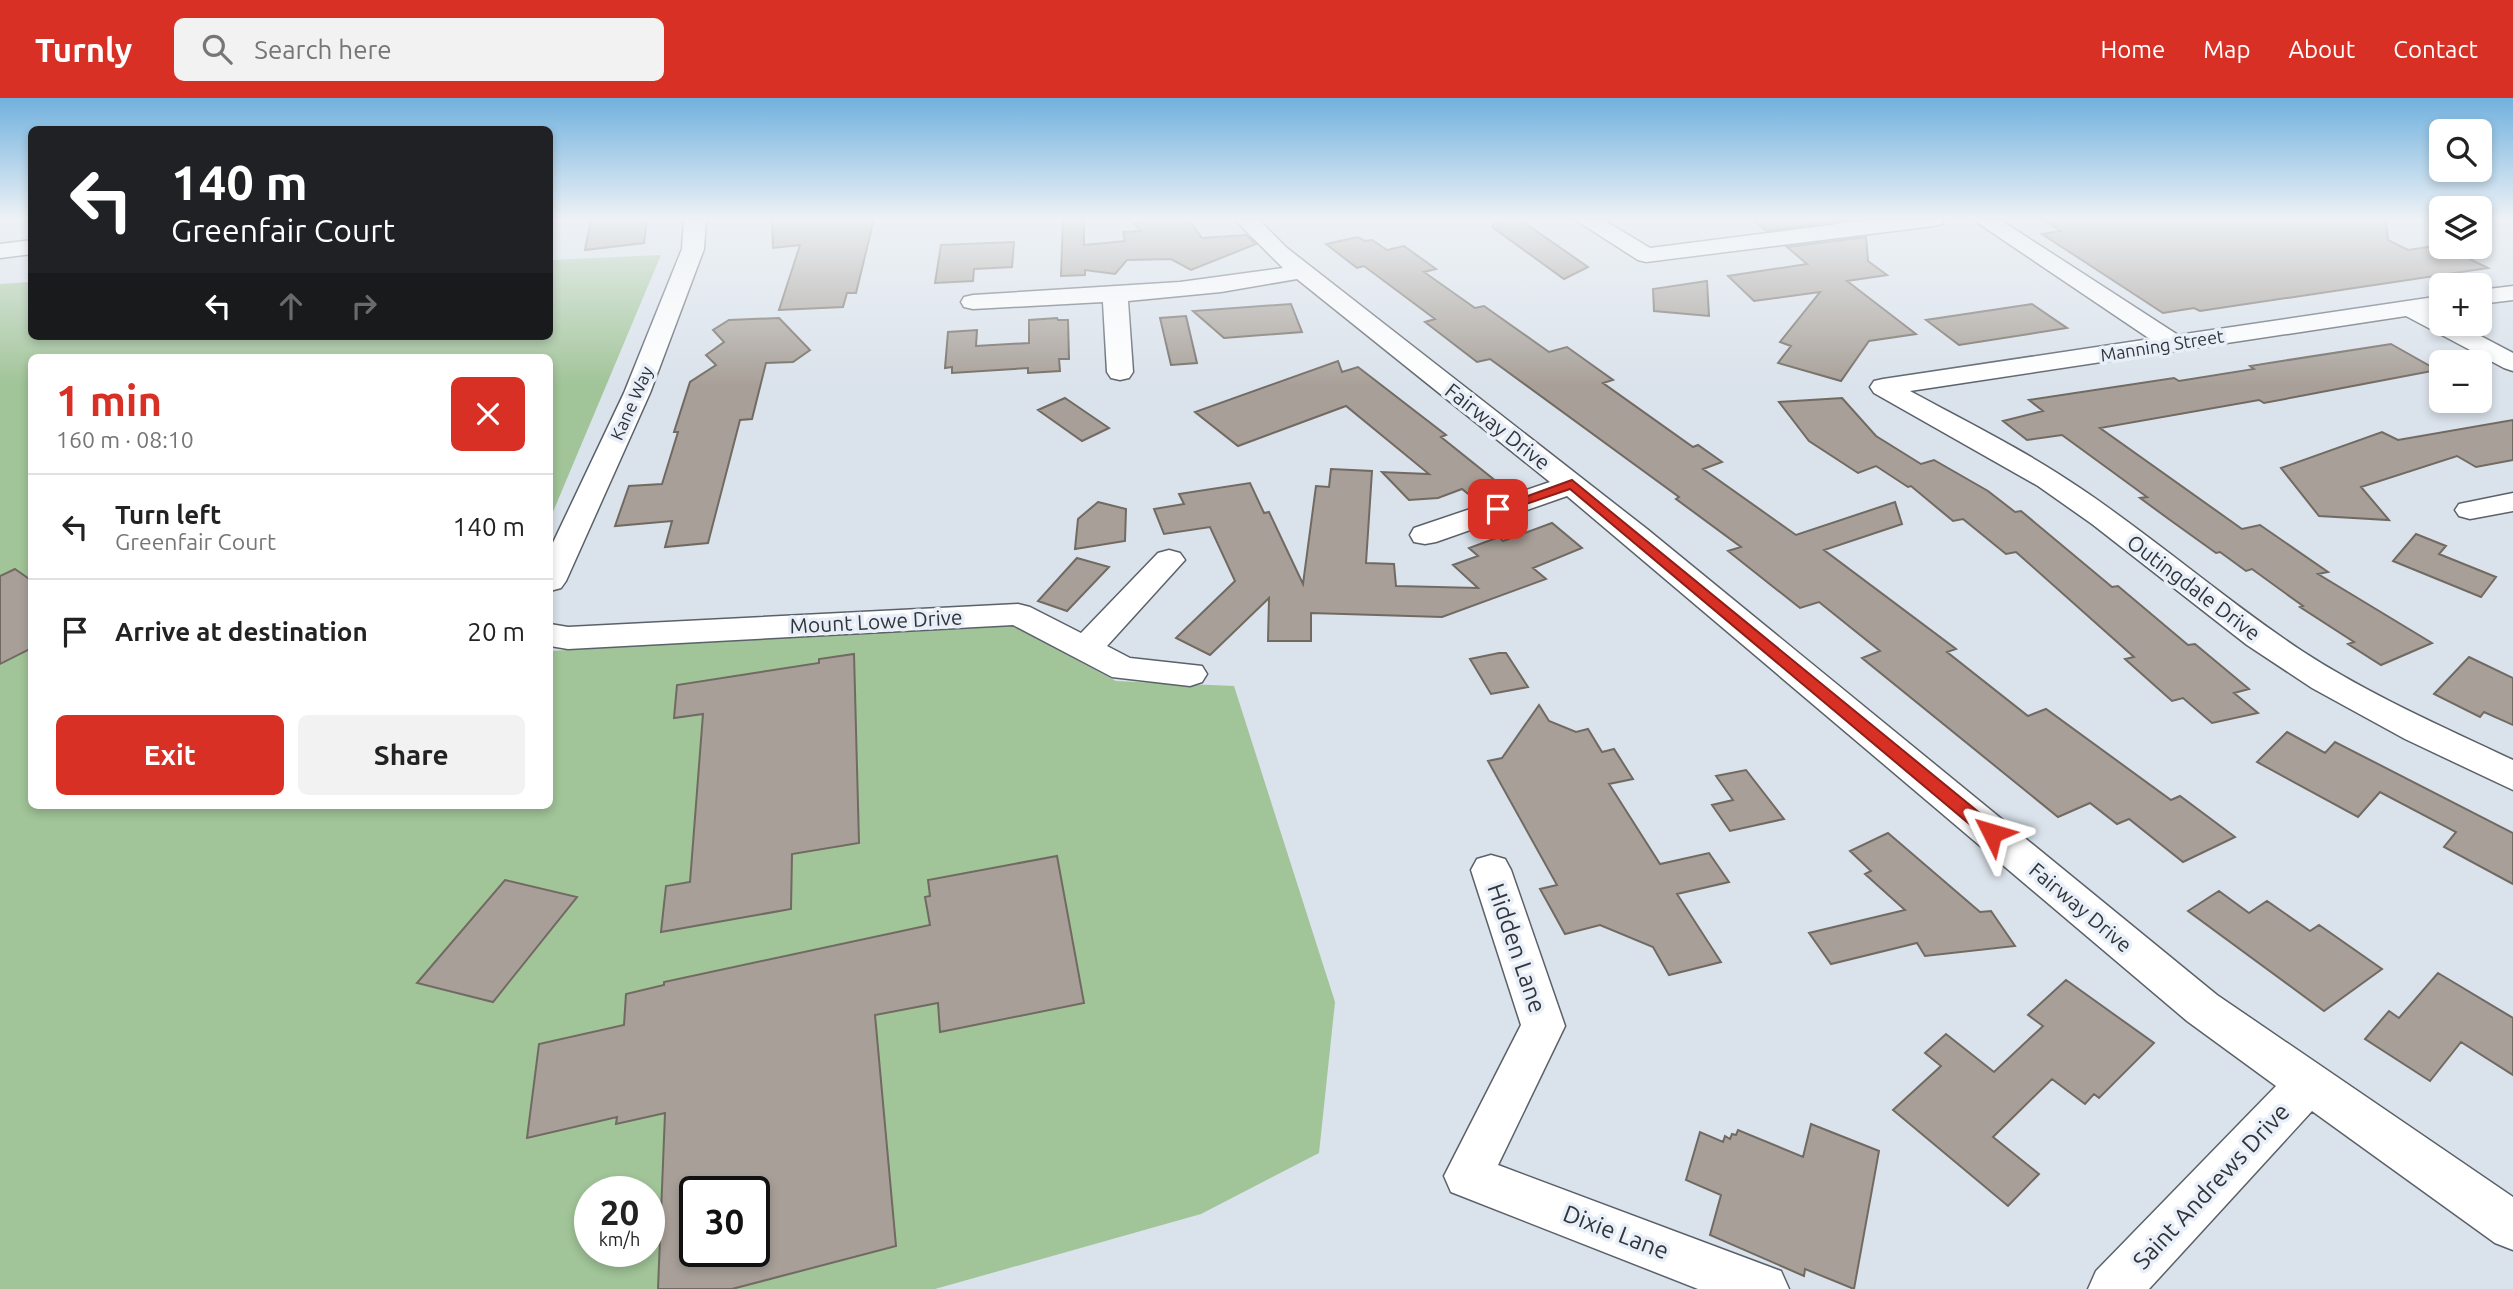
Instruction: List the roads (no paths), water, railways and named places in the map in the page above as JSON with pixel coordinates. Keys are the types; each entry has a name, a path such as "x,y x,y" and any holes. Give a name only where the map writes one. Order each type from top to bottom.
{"street":[{"name":"Kane Way","path":"553,574 637,393 683,275"},
{"path":"973,302 1229,285 1283,275"},
{"name":"Fairway Drive","path":"1307,275 1572,484 2202,1007 2513,1226"},
{"path":"2068,275 2173,343"},
{"path":"1115,293 1120,372"},
{"path":"2492,296 2513,293"},
{"name":"Manning Street","path":"1883,387 2429,305"},
{"path":"2410,308 2513,363"},
{"name":"Outingdale Drive","path":"1883,387 2064,490 2276,649 2323,679 2384,713 2513,776"},
{"path":"1425,535 1572,484"},
{"path":"2470,510 2513,502"},
{"path":"1085,649 1170,560"},
{"name":"Mount Lowe Drive","path":"553,636 568,638 1018,614 1124,669 1190,674"},
{"name":"Hidden Lane","path":"1468,1176 1543,1026 1491,870"},
{"name":"Saint Andrews Drive","path":"2114,1289 2309,1083"},
{"name":"Dixie Lane","path":"1468,1176 1763,1289"}]}
